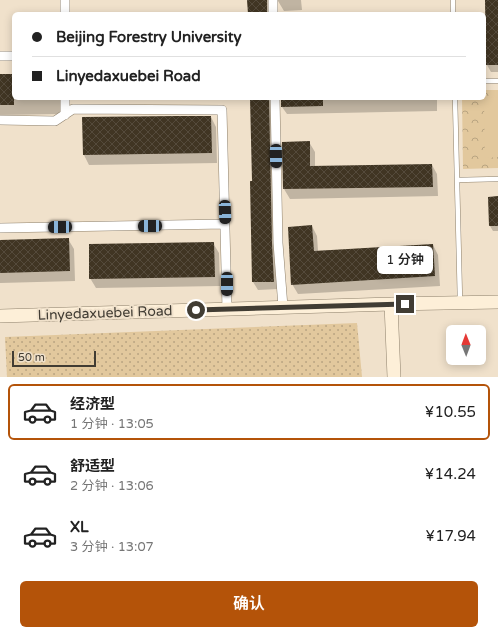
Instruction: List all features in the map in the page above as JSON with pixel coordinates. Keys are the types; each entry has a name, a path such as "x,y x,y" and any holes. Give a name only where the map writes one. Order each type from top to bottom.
{"street":[{"path":"65,0 65,12"},
{"path":"273,0 273,12"},
{"path":"0,56 12,56"},
{"path":"65,100 65,115"},
{"path":"275,100 278,243 283,307"},
{"path":"0,120 55,121 72,109 222,110 227,309"},
{"path":"0,228 225,224"},
{"name":"Linyedaxuebei Road","path":"0,316 498,302"},
{"path":"391,304 394,377"}],"lane":[{"path":"453,0 453,12"},
{"path":"486,81 498,81"},
{"path":"455,100 460,303"},
{"path":"457,180 498,179"}],"green space":[{"path":"486,90 498,90 498,168 463,169 462,100 486,100"},
{"path":"498,97 498,157 485,158 484,100 486,100 486,98"},
{"path":"357,323 362,377 7,377 5,337"}],"building":[{"path":"247,0 267,0 267,12 248,12"},
{"path":"485,0 498,0 498,65 486,65"},
{"path":"0,74 12,74 12,100 14,100 14,105 0,105"},
{"path":"250,100 269,100 274,282 252,282 250,181 252,181"},
{"path":"281,100 323,100 323,106 281,107"},
{"path":"211,116 212,153 83,155 82,117"},
{"path":"310,141 310,166 432,164 433,187 283,189 282,142"},
{"path":"498,196 498,226 489,226 488,197"},
{"path":"312,225 314,251 433,244 435,276 291,285 288,227"},
{"path":"69,238 70,271 0,273 0,240"},
{"path":"214,242 215,277 89,279 89,244"}],"route":[{"path":"196,310 405,304"}]}
